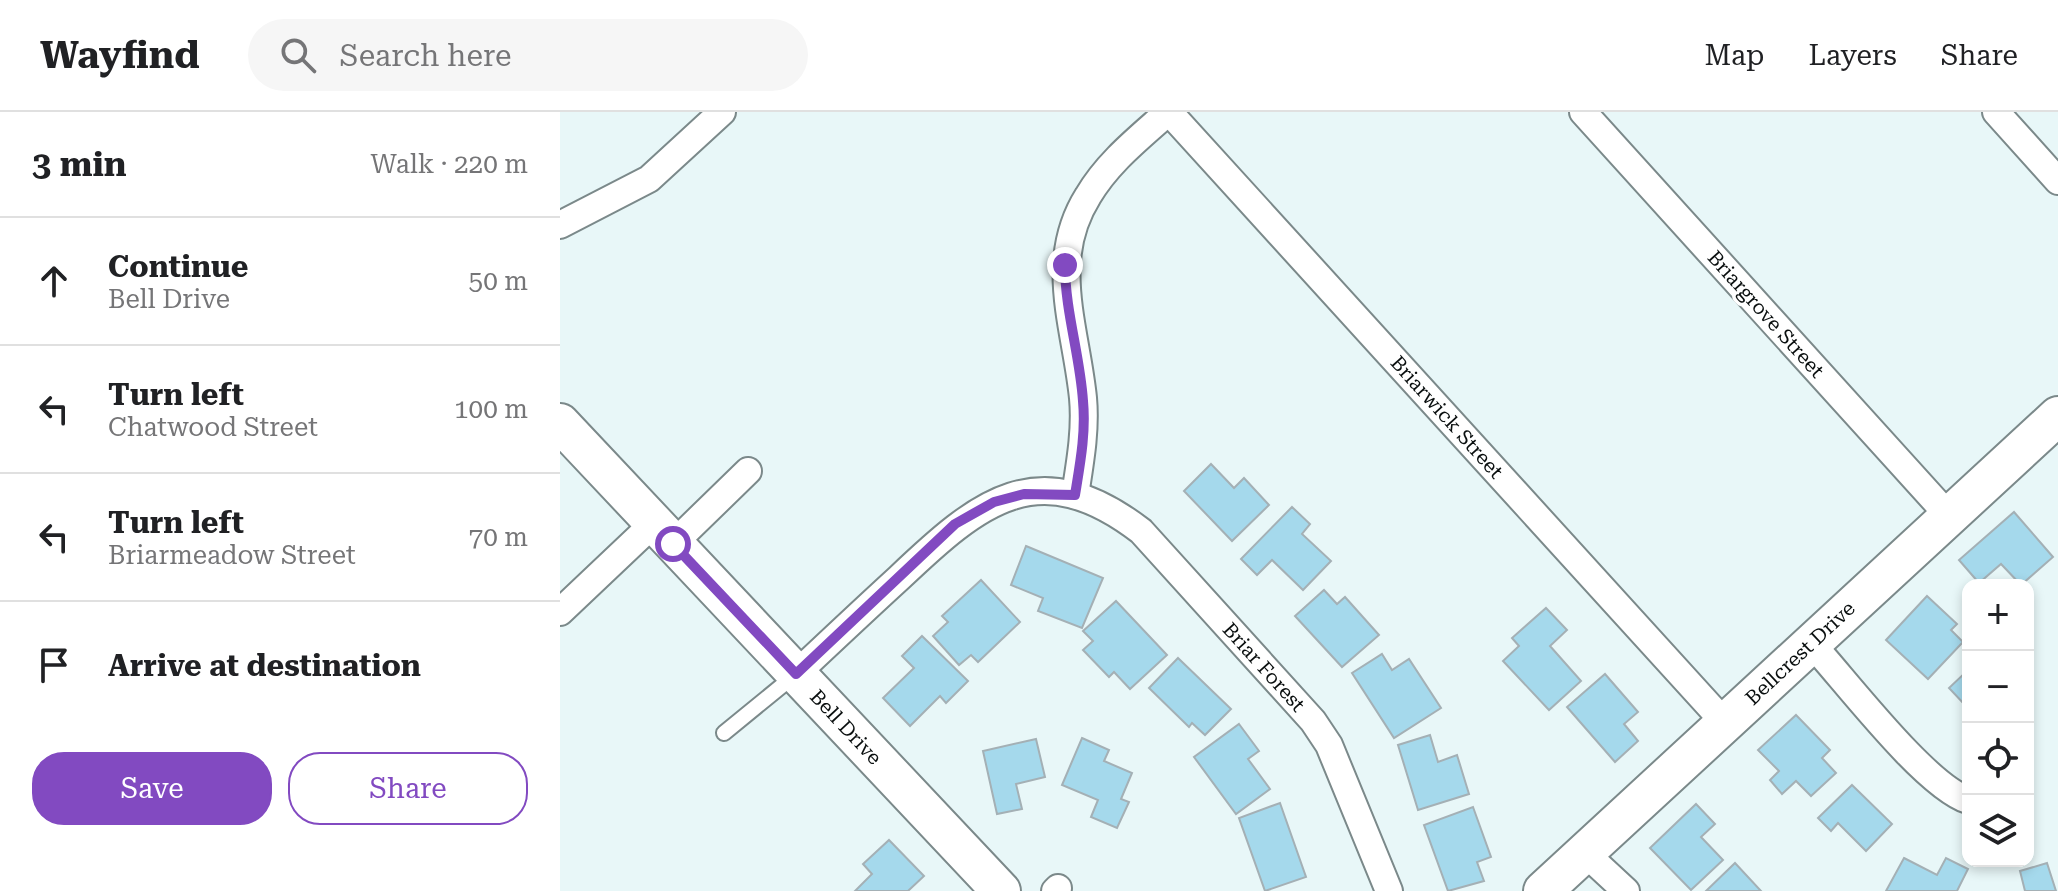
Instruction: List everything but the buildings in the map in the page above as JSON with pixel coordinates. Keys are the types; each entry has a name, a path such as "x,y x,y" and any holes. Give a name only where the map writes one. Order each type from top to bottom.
{"street":[{"path":"560,225 649,179 722,112"},
{"path":"1075,495 1084,422 1080,372 1065,300 1065,265 1072,230 1086,197 1107,168 1169,112"},
{"name":"Briarwick Street","path":"1169,112 1725,723"},
{"name":"Briargrove Street","path":"1583,112 1948,515"},
{"path":"1996,112 2058,181"},
{"name":"Bell Drive","path":"560,423 1001,891"},
{"name":"Bellcrest Drive","path":"1543,891 1948,515 2056,423"},
{"path":"560,612 748,471"},
{"name":"Briar Forest","path":"796,674 955,524 994,502 1024,494 1075,495 1111,508 1141,531 1313,721 1329,745 1389,891"},
{"path":"1811,643 1928,774 1953,795 1962,798"},
{"path":"1585,853 1626,891"}],"lane":[{"path":"724,733 796,674"}],"route":[{"path":"673,544 796,674 955,524 994,502 1024,494 1054,492 1075,495 1084,422 1080,372 1065,300 1065,265"}]}
